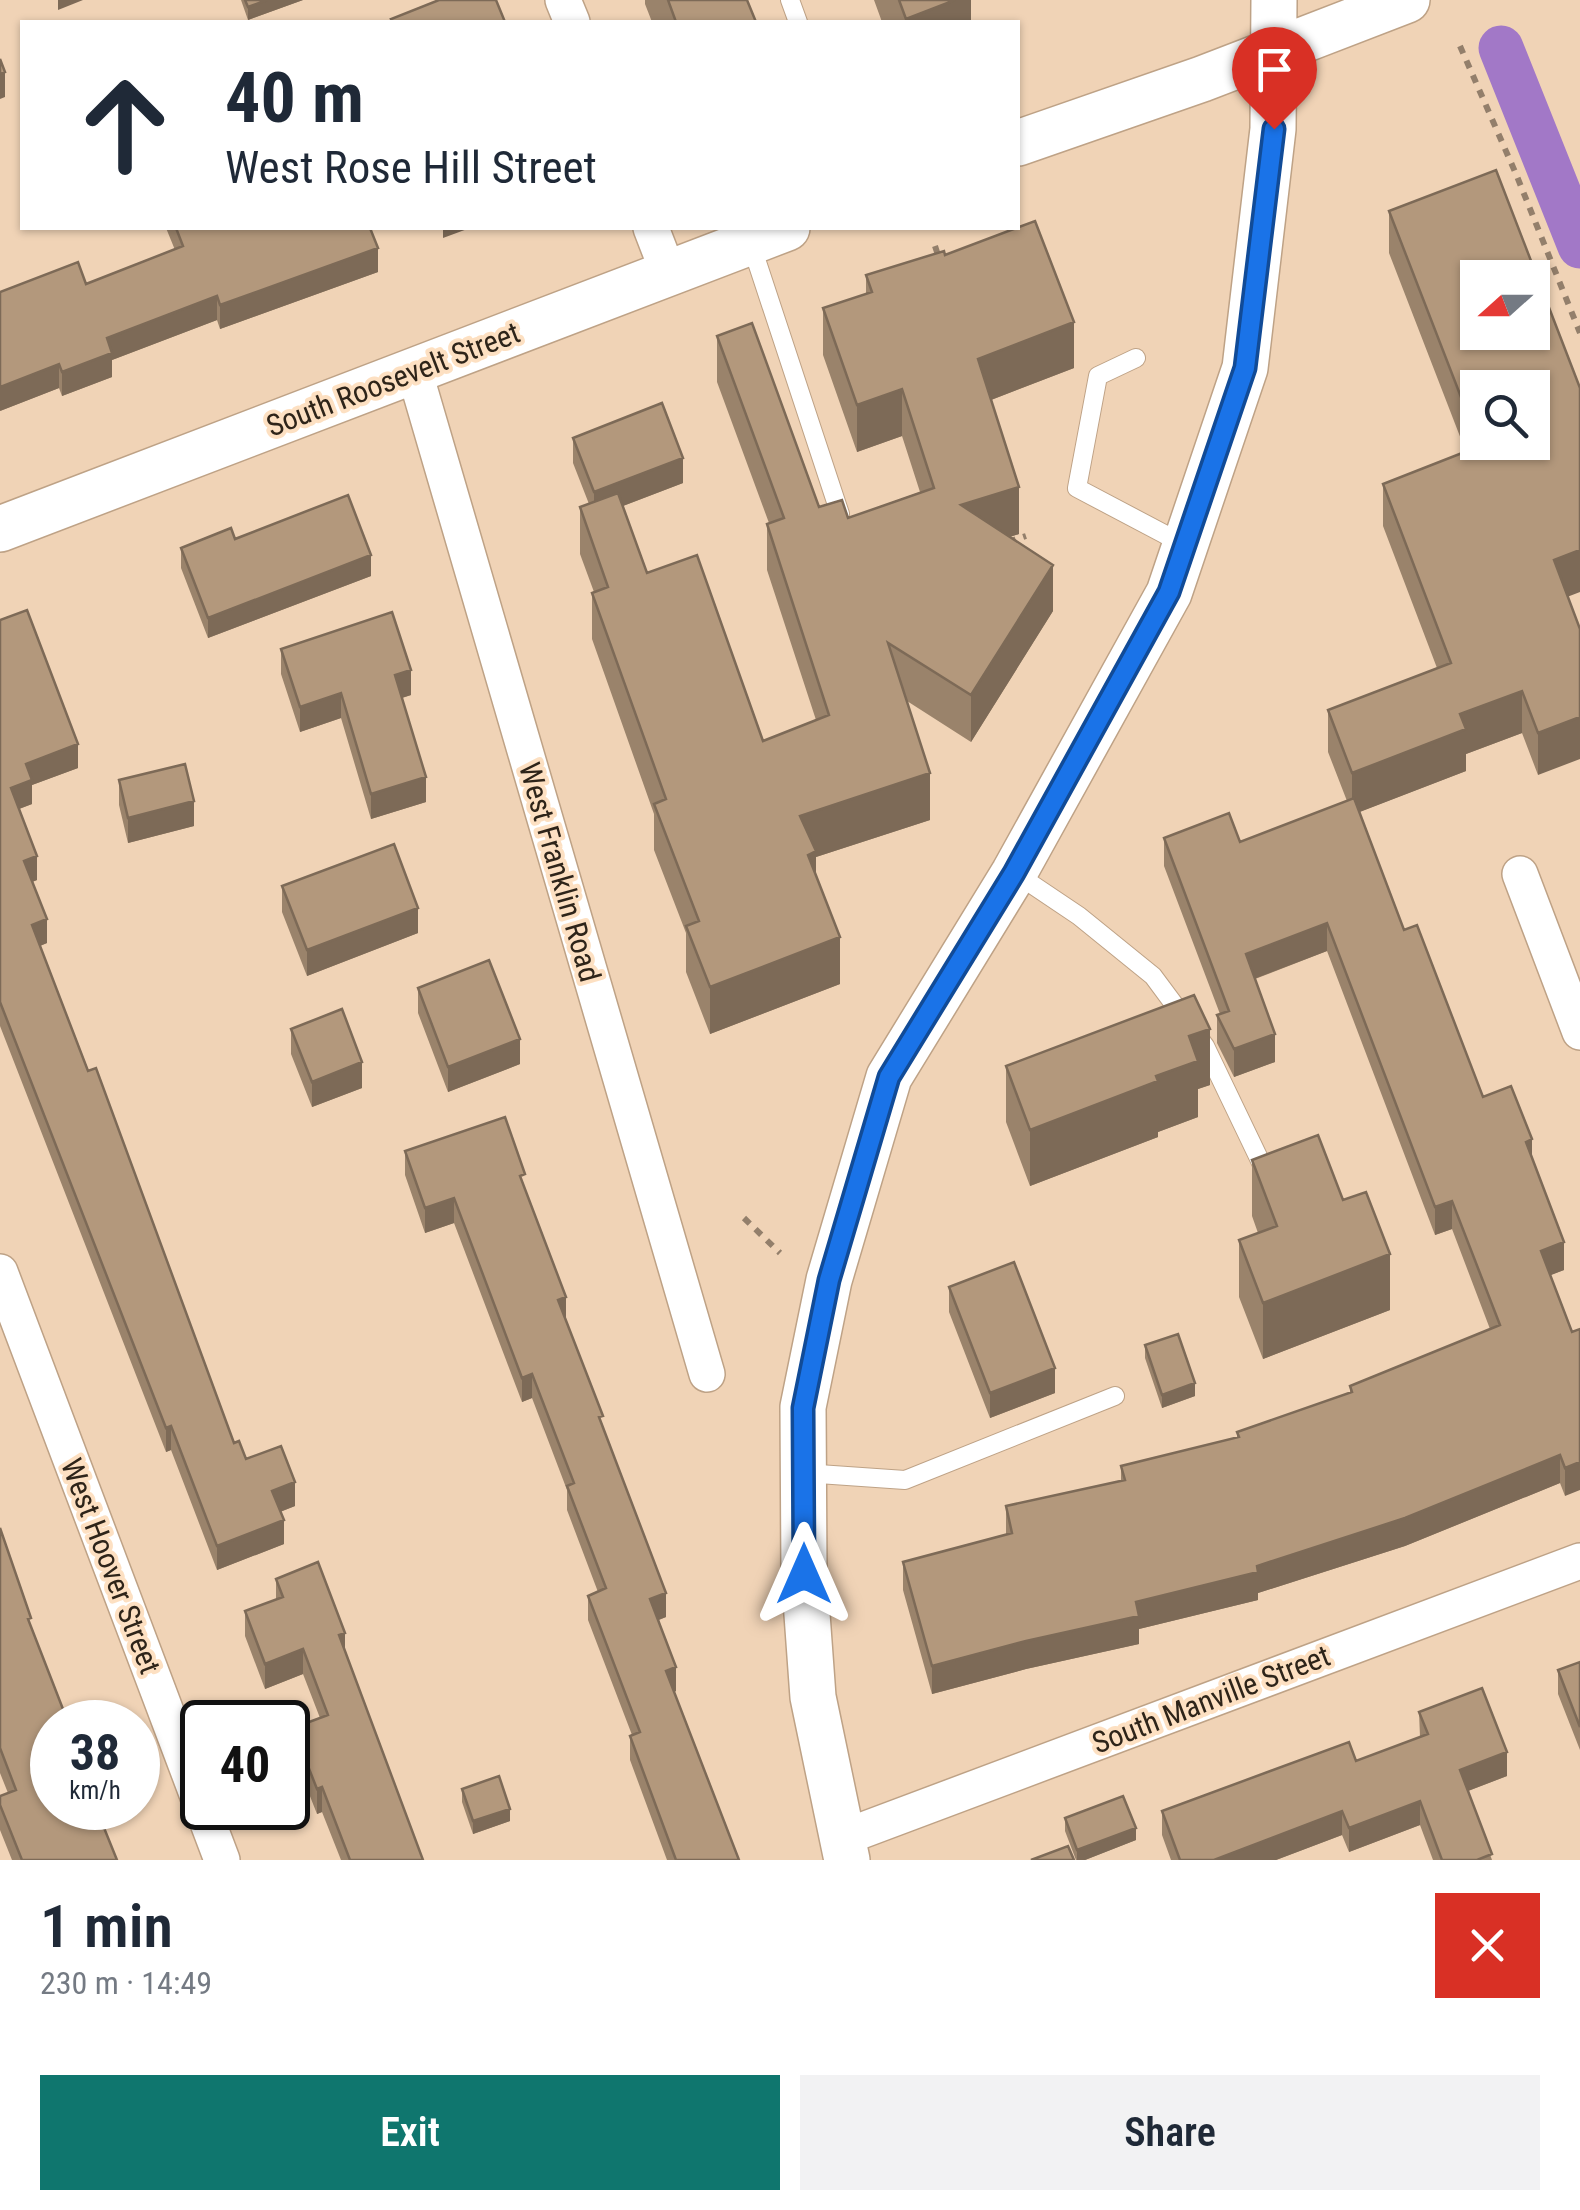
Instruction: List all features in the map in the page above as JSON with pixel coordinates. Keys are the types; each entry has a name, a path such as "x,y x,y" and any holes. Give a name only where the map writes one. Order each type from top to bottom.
{"street":[{"path":"844,1849 813,1697 804,1574 803,1408 829,1280 889,1077 1014,873 1169,592 1185,546 1245,368 1274,129 1274,0"},
{"path":"1020,142 1406,0"},
{"path":"652,230 668,272"},
{"name":"South Roosevelt Street","path":"0,529 769,235"},
{"name":"West Franklin Road","path":"414,370 706,1374"},
{"path":"1520,874 1580,1032"},
{"name":"West Hoover Street","path":"0,1272 222,1860"},
{"name":"South Manville Street","path":"844,1849 1580,1561"}],"lane":[{"path":"769,235 840,514"},
{"path":"1136,358 1098,376 1077,488 1185,546"},
{"path":"1014,873 1079,916 1153,976 1205,1046 1265,1172"},
{"path":"804,1474 905,1480 1115,1396"}],"path":[{"path":"1460,46 1580,333"},
{"path":"934,246 941,265"},
{"path":"990,547 1026,536"},
{"path":"744,1218 780,1253"}],"building":[{"path":"245,0 267,0 248,7"},
{"path":"439,0 496,0 504,20 392,20"},
{"path":"668,0 747,0 755,20 675,20"},
{"path":"899,0 955,0 906,19"},
{"path":"1496,170 1531,260 1460,260 1460,350 1550,350 1550,310 1580,388 1580,550 1554,560 1580,629 1580,717 1538,733 1522,691 1460,714 1466,729 1352,773 1328,710 1451,663 1383,484 1460,454 1460,460 1550,460 1550,370 1460,370 1460,394 1389,211"},
{"path":"1035,221 1074,322 978,359 1019,487 961,505 1053,565 971,695 888,643 930,773 800,816 816,851 808,855 840,937 710,987 686,926 699,921 654,804 666,799 592,593 608,587 580,507 618,493 647,573 697,555 763,741 829,715 767,524 784,518 717,336 752,323 819,507 842,500 848,518 934,488 902,389 857,405 823,308 872,292 866,275 944,251 945,255 1020,230"},
{"path":"177,230 371,230 378,248 220,305 217,296 107,338 112,353 62,372 59,364 0,387 0,292 78,262 86,284 183,246"},
{"path":"662,403 683,458 594,492 573,438"},
{"path":"348,495 371,555 208,618 181,548 231,528 235,539"},
{"path":"27,610 78,744 26,764 32,780 11,788 37,856 24,861 47,919 32,925 88,1071 96,1068 234,1443 239,1441 246,1459 281,1446 295,1482 272,1491 284,1520 217,1546 171,1426 166,1428 0,1002 0,620"},
{"path":"392,612 411,670 395,675 426,777 371,794 341,693 300,707 281,649"},
{"path":"185,764 194,801 128,818 119,780"},
{"path":"1354,798 1404,930 1417,925 1483,1097 1511,1086 1532,1139 1526,1142 1564,1242 1541,1251 1572,1332 1580,1329 1580,1462 1565,1468 1560,1455 1405,1518 1257,1566 1258,1572 1136,1602 1139,1616 932,1666 903,1562 1012,1533 1006,1506 1125,1480 1121,1466 1239,1437 1237,1432 1352,1392 1350,1386 1500,1325 1452,1201 1435,1207 1327,923 1246,954 1275,1034 1234,1049 1217,1015 1229,1011 1164,838 1229,813 1240,842"},
{"path":"394,844 418,908 307,950 282,886"},
{"path":"489,960 520,1039 448,1067 418,988"},
{"path":"1194,995 1210,1029 1189,1036 1198,1061 1156,1076 1158,1081 1030,1130 1006,1066"},
{"path":"342,1009 362,1062 312,1082 291,1029"},
{"path":"505,1117 525,1174 520,1176 566,1297 558,1300 666,1593 650,1599 676,1667 666,1671 739,1860 676,1860 630,1736 640,1732 588,1596 606,1588 567,1486 574,1483 532,1374 522,1378 454,1198 425,1208 405,1151"},
{"path":"1318,1135 1343,1200 1366,1192 1390,1254 1263,1303 1239,1240 1277,1226 1252,1160"},
{"path":"1014,1262 1055,1368 990,1393 949,1287"},
{"path":"1178,1334 1195,1383 1162,1395 1145,1345"},
{"path":"0,1528 31,1618 28,1619 59,1700 30,1700 30,1830 105,1830 117,1860 22,1860 0,1805 0,1796 16,1790 0,1748"},
{"path":"318,1562 345,1633 339,1635 423,1860 350,1860 322,1787 317,1789 310,1771 310,1722 328,1715 303,1649 265,1664 245,1611 283,1597 276,1579"},
{"path":"1580,1662 1580,1727 1558,1670"},
{"path":"1482,1688 1507,1752 1460,1770 1492,1854 1477,1860 1442,1860 1420,1801 1349,1828 1342,1811 1214,1860 1180,1860 1162,1811 1349,1742 1356,1761 1428,1734 1419,1712"},
{"path":"499,1776 510,1809 473,1821 462,1789"},
{"path":"1123,1796 1136,1828 1077,1850 1065,1818"},
{"path":"1068,1846 1074,1860 1031,1860"}],"waterway":[{"path":"1501,48 1580,246"}],"route":[{"path":"804,1574 803,1408 829,1280 889,1077 1014,873 1169,592 1245,368 1274,129"}]}
